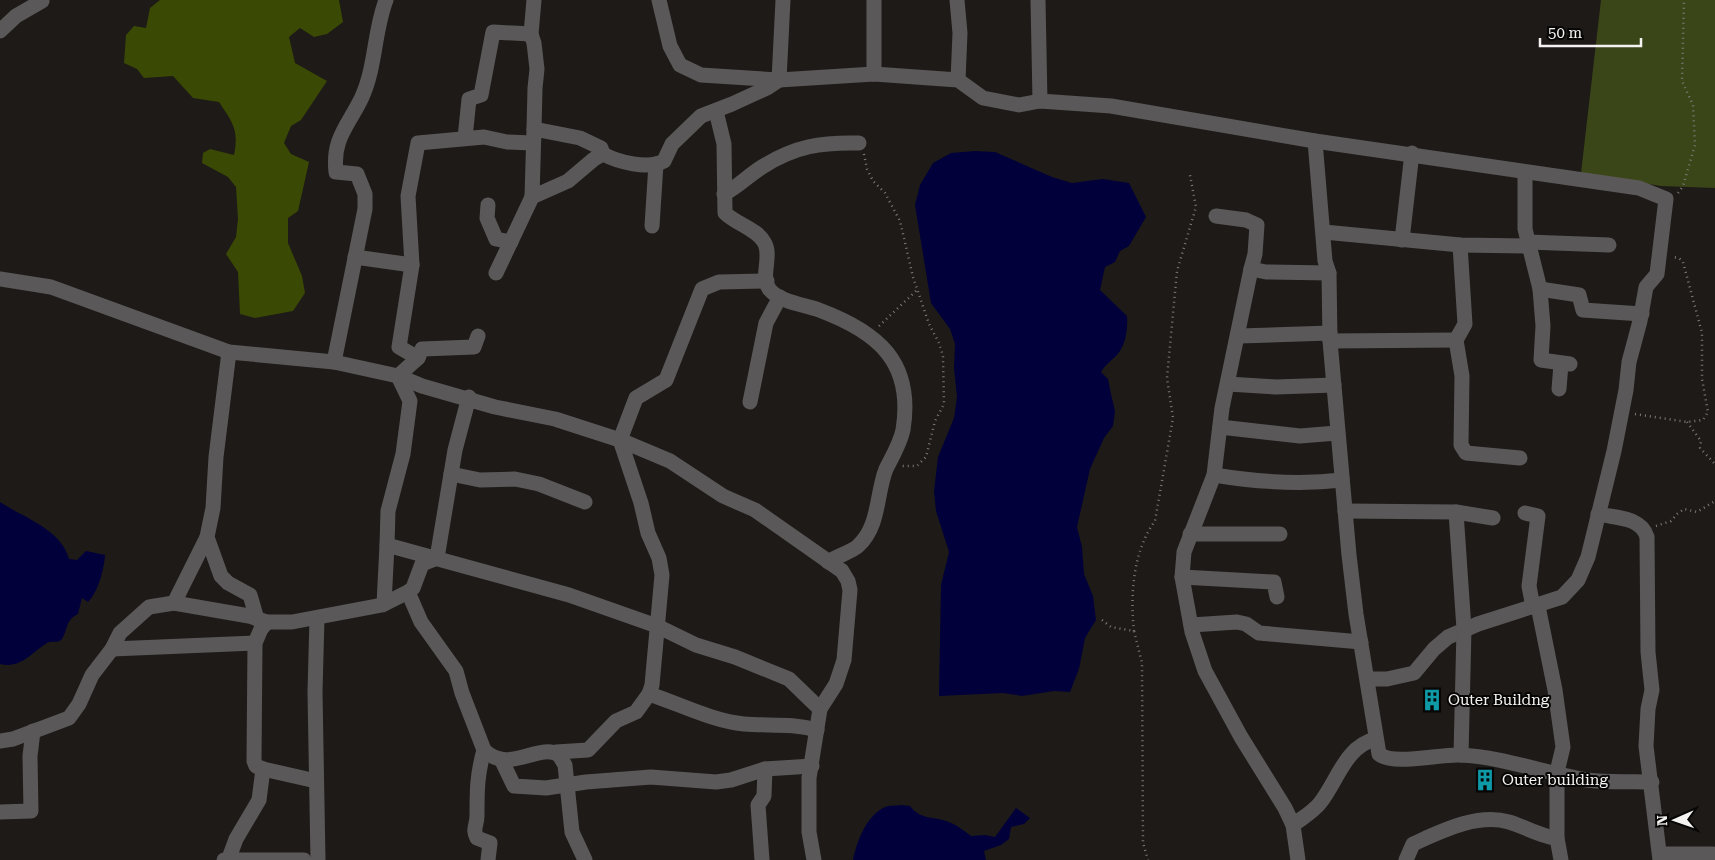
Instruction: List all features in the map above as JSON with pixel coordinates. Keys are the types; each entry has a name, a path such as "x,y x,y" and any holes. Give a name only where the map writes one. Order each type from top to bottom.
{"street":[{"path":"0,31 16,16 41,0"},
{"path":"334,362 355,257 365,194 357,174 336,172 334,154 342,133 365,88 380,17 386,0"},
{"path":"496,273 532,197 535,88 538,69 531,34 534,0"},
{"path":"660,0 670,46 680,65 701,75 779,80 874,74 958,80 983,98 1019,105 1040,101 1111,106 1315,140 1640,188 1666,198 1657,274 1646,287 1642,314 1629,362 1622,410 1598,514 1588,556 1578,580 1562,597 1464,629 1440,644 1414,674 1388,679 1368,679"},
{"path":"779,80 783,0"},
{"path":"874,0 874,74"},
{"path":"957,0 960,33 958,80"},
{"path":"1038,0 1040,101"},
{"path":"465,138 469,99 481,95 492,33 495,31 531,34"},
{"path":"603,154 621,161 656,164 664,161 672,144 687,127 701,116 767,88 779,80"},
{"path":"716,111 724,144 725,213 764,240 767,250 767,281 770,290 780,297 852,324 871,335 890,353 902,388 902,431 881,482 876,514 868,534 856,548 828,562"},
{"path":"418,358 399,347 412,265 408,196 418,143 484,137 507,142 534,136 580,138 601,148 603,154"},
{"path":"1315,140 1325,261 1329,273 1330,337 1345,511 1361,642 1379,754 1384,759 1393,760 1438,755 1496,758 1588,780 1652,782"},
{"path":"724,194 736,188 761,167 810,145 859,143"},
{"path":"1402,240 1412,153"},
{"path":"532,197 568,181 594,159 603,154"},
{"path":"652,226 656,164"},
{"path":"1525,172 1528,244 1540,289 1543,326 1541,360 1566,364 1560,389"},
{"path":"488,205 487,218 496,239 511,242"},
{"path":"1216,216 1246,220 1257,225 1255,254 1220,427 1214,475 1184,552 1182,577 1191,625 1205,671 1241,737 1285,808 1293,825 1298,860"},
{"path":"1324,232 1460,245 1609,245"},
{"path":"1460,245 1466,324 1456,340 1462,376 1460,438 1462,451 1466,453 1520,458"},
{"path":"355,257 412,265"},
{"path":"1251,269 1266,272 1329,273"},
{"path":"0,279 51,287 229,352 334,362 398,376 422,386 495,407 555,419 620,440 687,470 723,496 762,515 842,571 848,581 850,590 844,660 836,684 820,709 812,766 808,814 814,860"},
{"path":"484,750 500,759 518,759 556,752 588,750 616,721 636,712 649,694 662,582 660,564 620,440 636,398 666,380 702,289 720,282 767,281"},
{"path":"1540,289 1579,295 1583,310 1642,314"},
{"path":"750,402 766,324 780,297"},
{"path":"398,376 418,358 422,349 474,347 478,336"},
{"path":"1238,336 1456,340"},
{"path":"174,603 207,537 213,508 216,457 229,352"},
{"path":"384,604 388,511 403,454 410,401 398,376"},
{"path":"1228,384 1293,388 1334,385"},
{"path":"437,558 451,474 469,398"},
{"path":"1220,427 1300,436 1337,433"},
{"path":"451,474 480,480 515,479 539,484 585,502"},
{"path":"1214,475 1255,482 1309,484 1342,480"},
{"path":"1345,511 1456,512 1493,518"},
{"path":"1456,512 1464,629 1461,755"},
{"path":"1525,513 1538,516 1529,586 1555,690 1564,747 1557,772 1557,838 1561,860"},
{"path":"1598,514 1640,524 1647,538 1648,643 1652,690 1646,738 1660,857 1713,854"},
{"path":"1190,534 1280,534"},
{"path":"207,537 221,576 228,583 250,595 262,620 261,629 255,643 254,761 256,766 316,781"},
{"path":"387,545 569,595 657,626 696,645 735,657 789,679 820,709"},
{"path":"0,741 13,739 63,721 72,715 92,675 112,649 120,633 149,607 174,603 262,620 292,622 317,618 384,604 408,592 413,588 422,564 437,558"},
{"path":"1182,577 1274,582 1277,597"},
{"path":"408,592 420,622 456,671 462,693 484,750 477,779 478,817 474,828 477,838 490,843 488,860"},
{"path":"317,618 316,781 318,860"},
{"path":"1191,625 1237,622 1246,624 1259,633 1361,642"},
{"path":"112,649 255,643"},
{"path":"649,694 722,720 744,724 783,724 817,730"},
{"path":"0,812 30,811 30,756 33,731"},
{"path":"1293,825 1319,804 1355,749 1360,744 1376,739"},
{"path":"556,752 565,765 565,784 572,832 586,860"},
{"path":"500,759 514,786 537,788 651,777 716,782 731,780 765,769 812,766"},
{"path":"263,769 259,800 226,859 304,860"},
{"path":"762,860 758,805 764,796 765,769"},
{"path":"1406,860 1413,844 1472,821 1489,819 1507,821 1557,838"}],"path":[{"path":"1666,198 1672,199 1684,186 1694,154 1693,105 1682,81 1684,0"},
{"path":"859,143 864,152 867,169 873,181 885,193 900,221 907,257 928,324 940,343 943,356 944,404 935,421 924,461 917,466 888,464"},
{"path":"1148,860 1143,843 1142,663 1134,630 1131,605 1137,565 1146,534 1155,521 1173,418 1167,378 1177,271 1196,207 1190,176"},
{"path":"1622,410 1688,422 1703,420 1708,412 1702,379 1702,333 1683,262 1679,258 1658,256"},
{"path":"871,335 884,318 918,290"},
{"path":"1688,422 1701,441 1700,448 1715,464"},
{"path":"1647,538 1650,528 1671,521 1684,509 1697,512 1715,501"},
{"path":"1102,620 1111,626 1134,630"}],"green space":[{"path":"160,0 339,0 343,22 327,34 314,37 300,28 289,37 295,63 327,81 301,120 291,126 284,143 291,154 309,162 298,211 288,218 288,243 302,276 305,293 293,311 255,318 240,314 238,272 226,254 236,237 238,219 236,187 228,177 202,163 203,153 210,149 234,155 236,139 234,127 219,102 193,98 173,76 144,78 137,69 124,63 126,35 134,26 146,28 150,8"},
{"path":"1601,0 1715,0 1715,188 1661,186 1581,173"}],"shaded area":[{"path":"995,152 1052,177 1072,183 1103,179 1129,183 1146,217 1129,246 1120,251 1115,262 1105,267 1100,290 1127,316 1127,326 1126,336 1120,351 1101,372 1108,379 1115,411 1113,426 1104,438 1090,469 1077,527 1082,547 1084,574 1093,596 1096,620 1085,638 1079,669 1070,692 1054,691 1022,696 1003,693 939,696 941,585 949,552 936,511 934,491 938,457 954,418 957,397 954,368 955,344 950,329 931,303 915,205 920,185 933,163 951,153"},
{"path":"0,502 50,532 65,549 69,559 77,560 86,551 105,555 102,574 95,593 88,602 82,598 78,614 69,622 62,639 47,643 20,662 7,665 0,664"},
{"path":"910,806 917,813 925,816 951,823 971,836 985,835 995,837 1016,808 1030,818 1024,824 1011,827 1009,839 1001,845 984,851 986,860 853,860 863,830 873,816 885,807"}],"place":[{"name":"Outer Buildng","path":"1432,700"},
{"name":"Outer building","path":"1485,780"}]}
